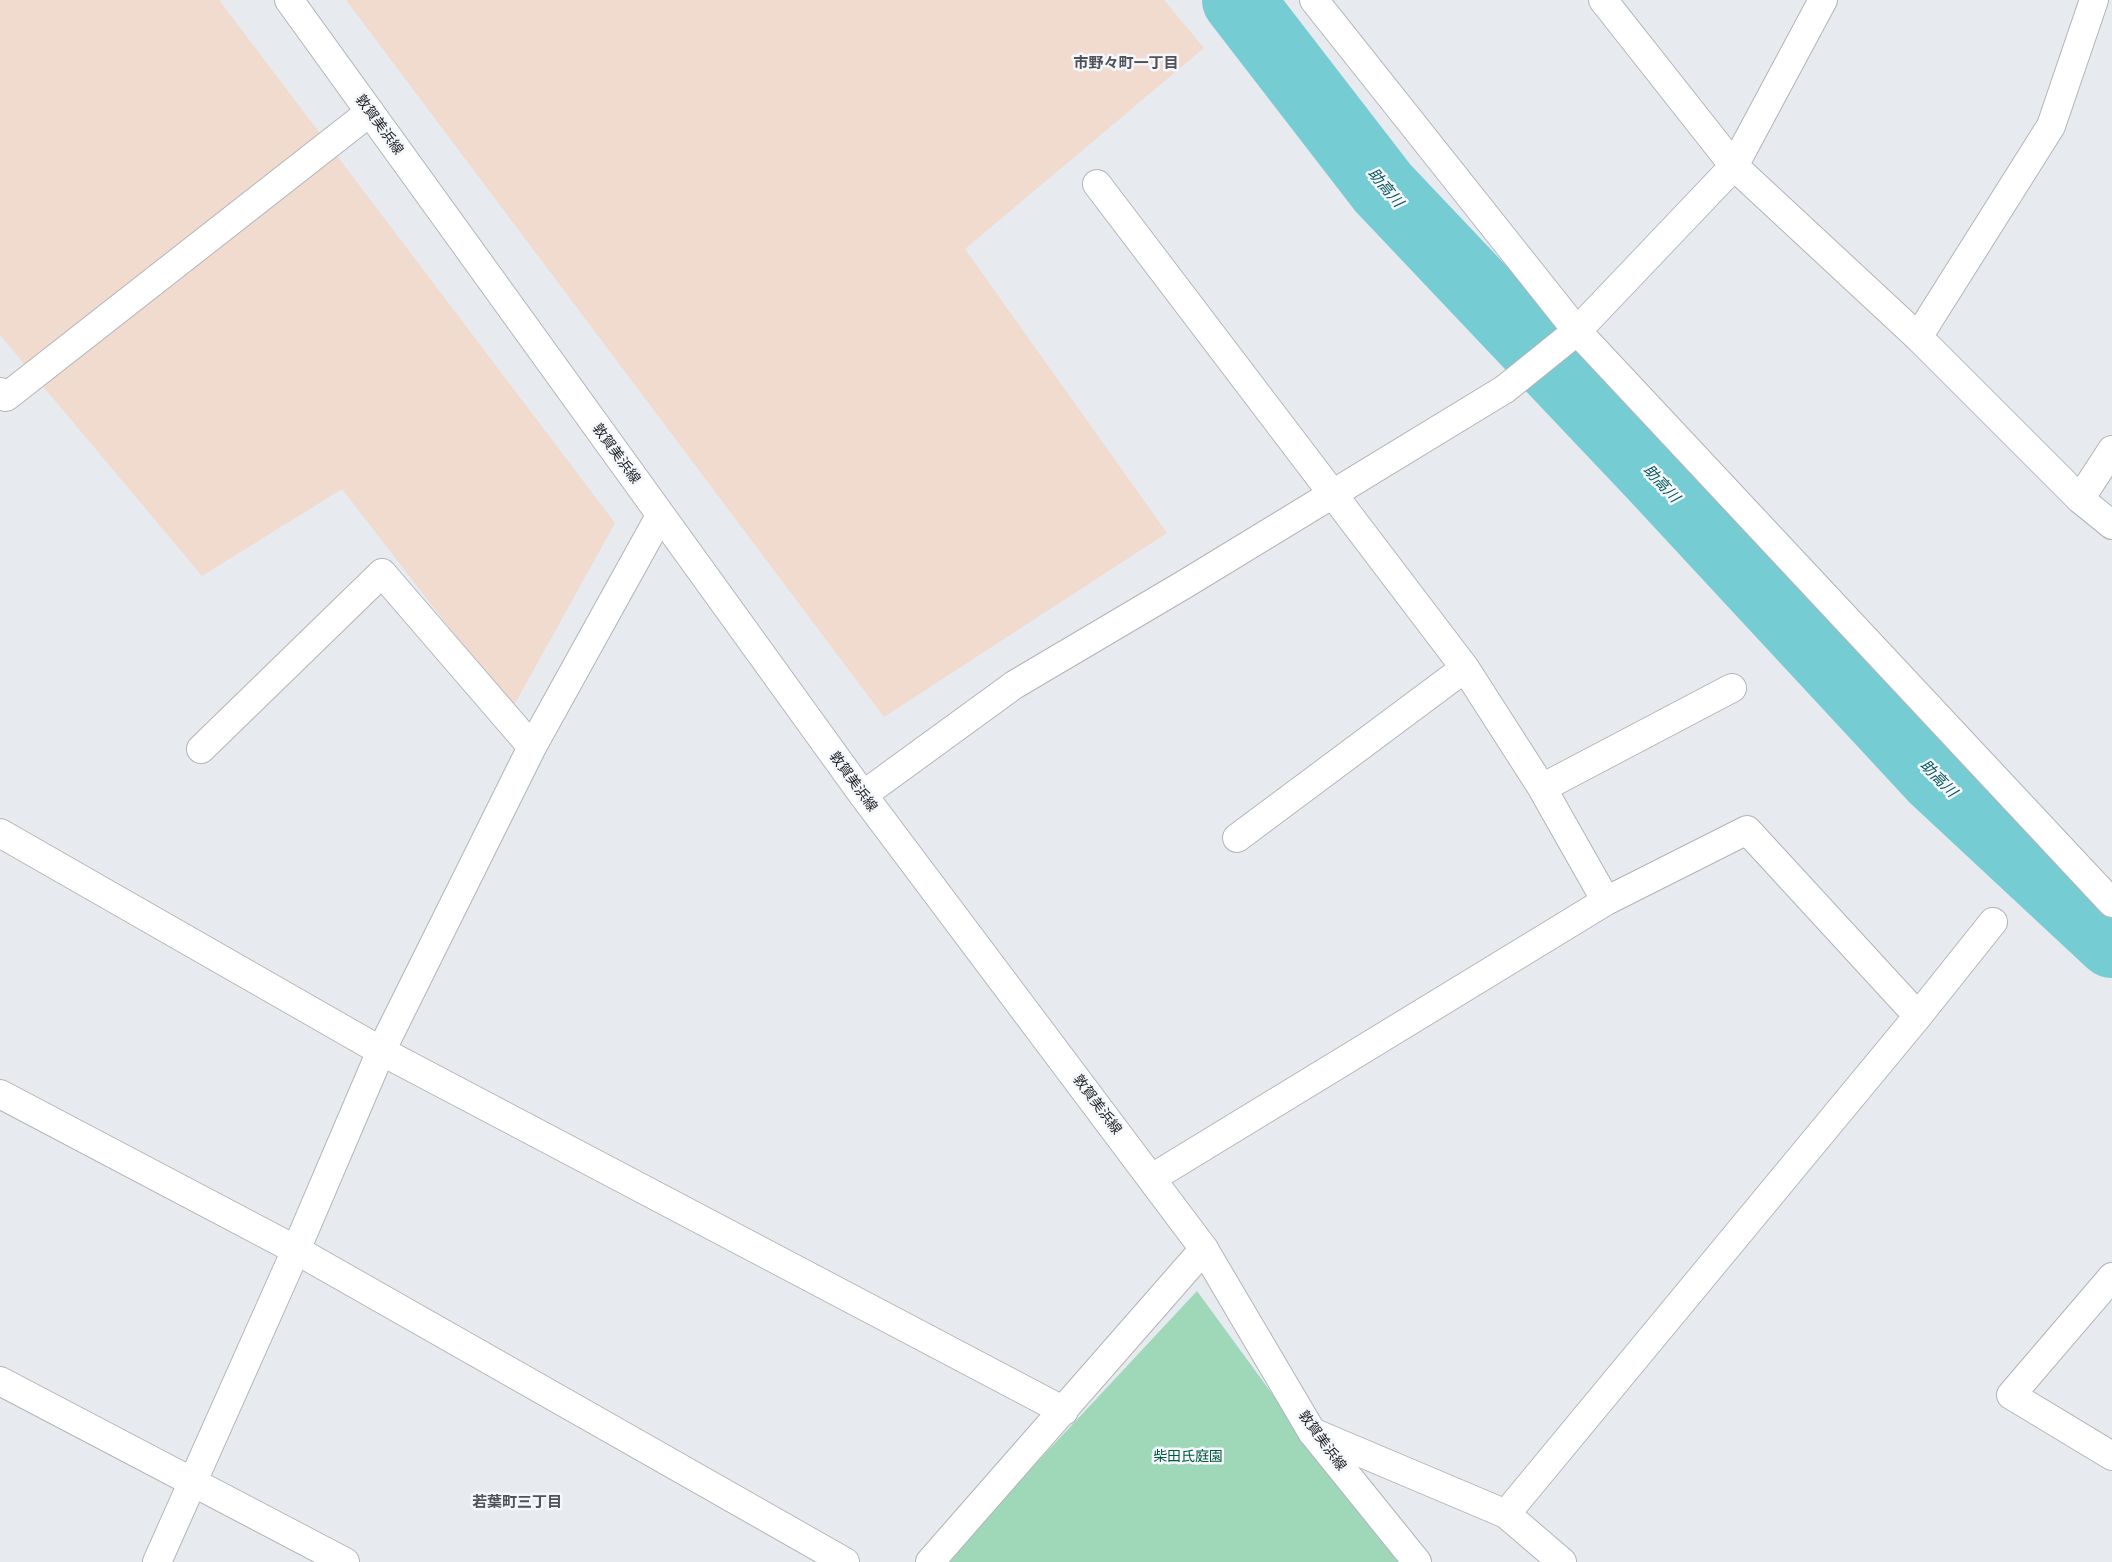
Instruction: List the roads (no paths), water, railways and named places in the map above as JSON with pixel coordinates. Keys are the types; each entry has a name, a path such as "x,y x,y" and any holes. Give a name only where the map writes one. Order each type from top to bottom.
{"street":[{"name":"敦賀美浜線","path":"289,0 863,795 1204,1249 1312,1432 1418,1562"},
{"path":"1314,0 1577,331 2112,903"},
{"path":"1603,0 1734,166 1918,337 2080,499 2112,525"},
{"path":"1918,337 2051,126 2094,0"},
{"path":"863,795 1014,685 1334,494 1505,389 1577,331 1734,166 1821,2"},
{"path":"0,392 6,396 370,112"},
{"path":"1097,184 1465,668 1542,788 1606,901"},
{"path":"2080,499 2112,450"},
{"path":"157,1562 296,1250 381,1051 532,747 660,516"},
{"path":"201,749 382,573 532,747"},
{"path":"1237,838 1465,668"},
{"path":"1542,788 1732,688"},
{"path":"1152,1178 1606,901 1747,830 1918,1016"},
{"path":"0,833 381,1051 1064,1411"},
{"path":"1506,1514 1918,1016 1993,922"},
{"path":"0,1094 296,1250 845,1562"},
{"path":"930,1562 1204,1249"},
{"path":"2112,1277 2011,1395 2112,1456"},
{"path":"0,1381 345,1562"},
{"path":"1312,1432 1506,1514 1562,1562"}],"waterway":[{"name":"助高川","path":"1238,0 1383,188 1653,473 1936,778 2112,942"}],"district":[{"name":"市野々町一丁目","path":"1126,64"},
{"name":"若葉町三丁目","path":"517,1503"}],"park label":[{"name":"柴田氏庭園","path":"1188,1457"}]}
